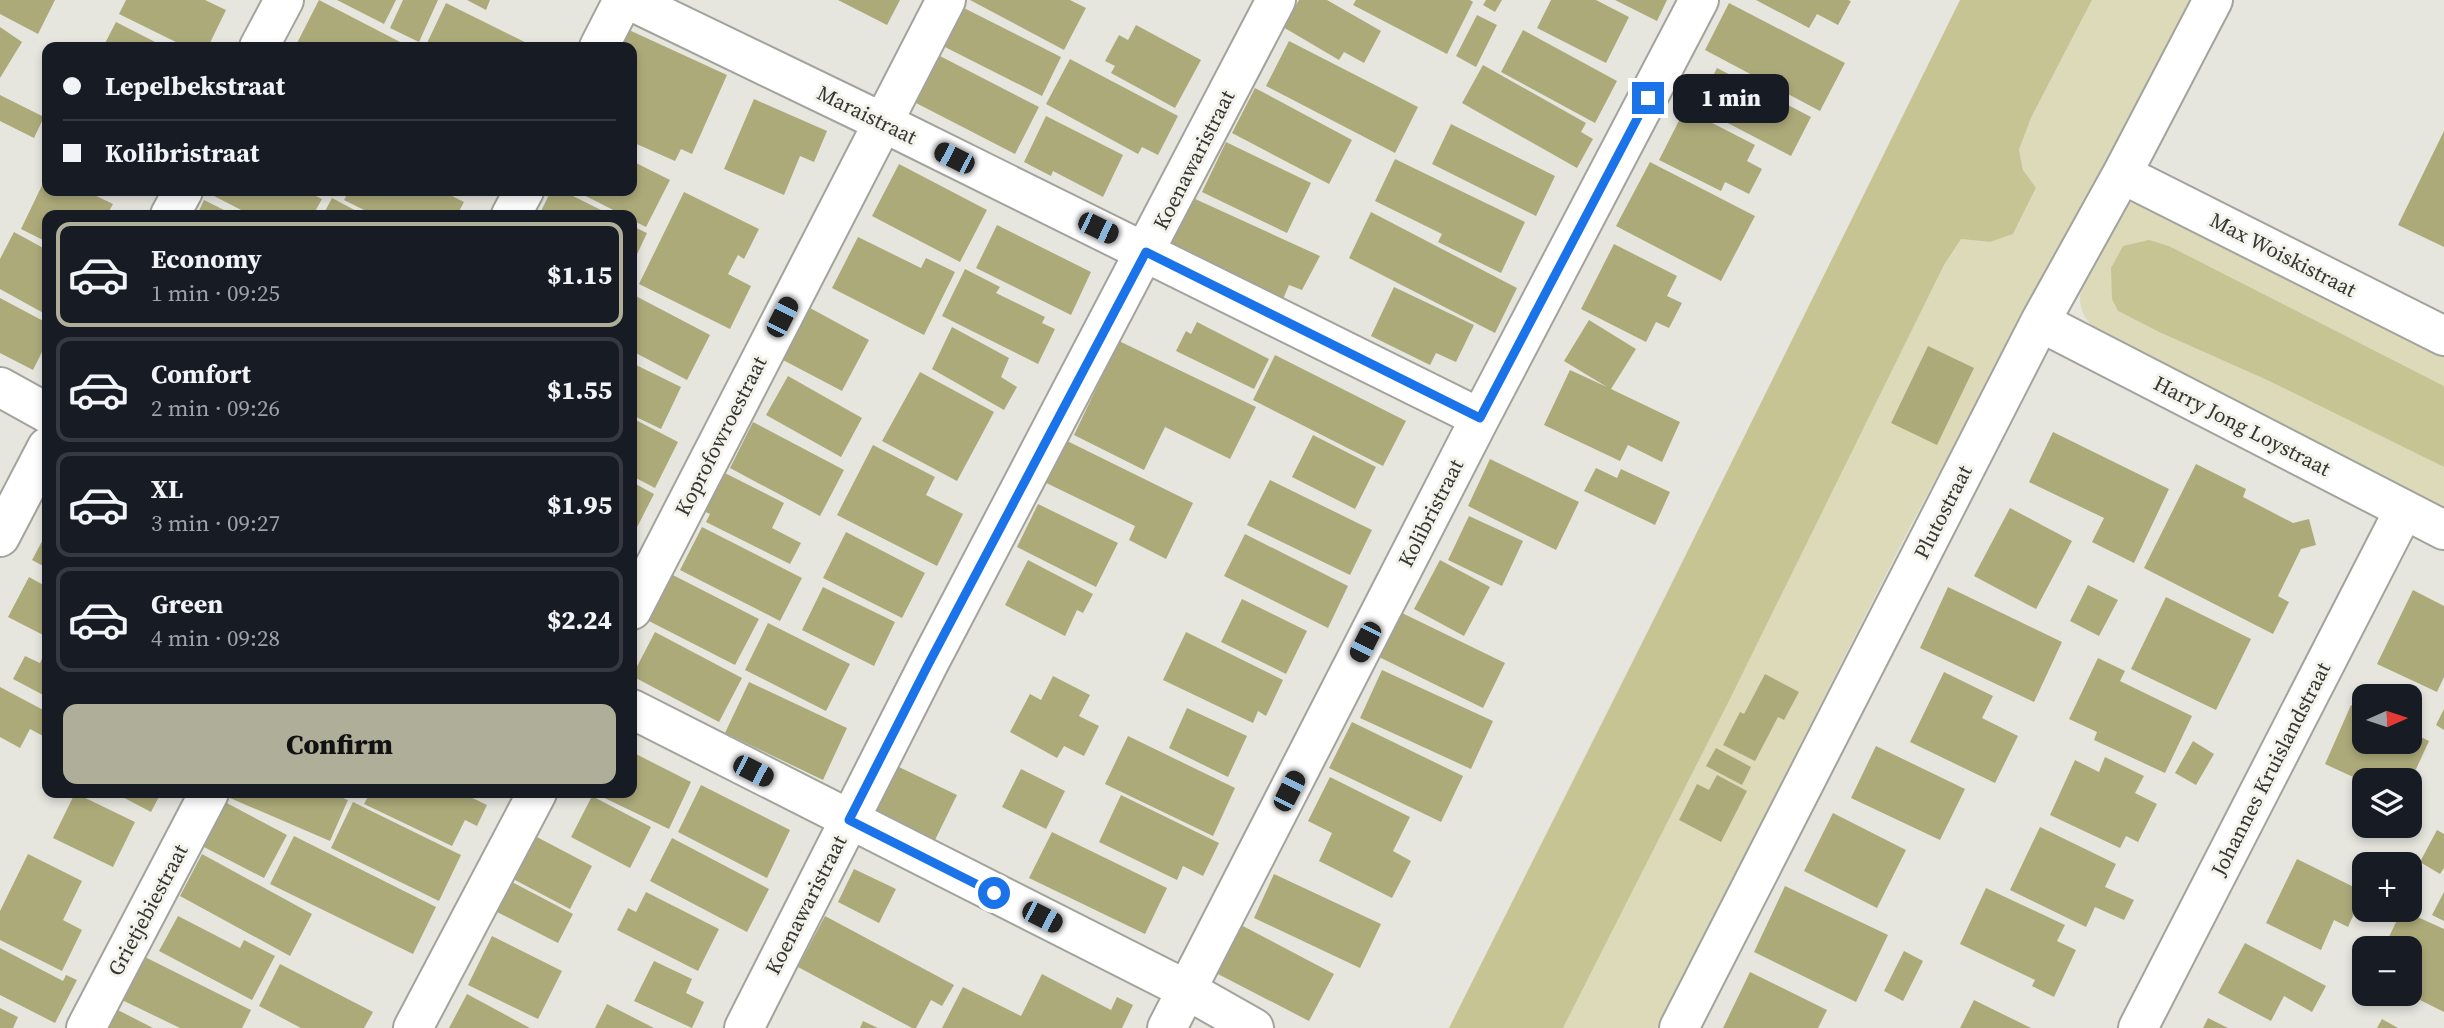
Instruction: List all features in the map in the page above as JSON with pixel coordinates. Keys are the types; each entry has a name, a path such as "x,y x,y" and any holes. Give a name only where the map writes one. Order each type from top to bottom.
{"street":[{"path":"261,42 284,0"},
{"path":"602,42 623,0"},
{"name":"Maraistraat","path":"629,0 883,122 1480,418"},
{"name":"Koprofowroestraat","path":"637,600 946,0"},
{"name":"Koenawaristraat","path":"744,1028 929,663 1276,0"},
{"name":"Kolibristraat","path":"1167,1028 1480,418 1699,0"},
{"name":"Plutostraat","path":"1679,1028 2040,322 2122,174 2213,0"},
{"name":"Max Woiskistraat","path":"2122,174 2444,336"},
{"name":"Harry Jong Loystraat","path":"2040,322 2444,530"},
{"path":"0,387 42,410"},
{"path":"0,537 42,457"},
{"name":"Johannes Kruislandstraat","path":"2138,1028 2404,510"},
{"path":"637,712 1186,990 1254,1028"},
{"name":"Grietjebiestraat","path":"86,1028 206,798"},
{"path":"413,1028 534,798"}],"shaded area":[{"path":"1960,0 2092,0 2031,118 2019,150 2023,170 2036,188 2013,234 1990,242 1961,239 1944,265 1730,699 1563,1028 1449,1028 1659,609"},
{"path":"2092,0 2193,0 1911,525 1657,1028 1563,1028 1730,699 1944,265 1961,239 1990,242 2013,234 2036,189 2023,170 2019,151 2031,118"},
{"path":"2143,202 2444,352 2444,386 2169,246 2118,311 2444,467 2444,509 2108,337 2091,325 2080,302 2086,273 2102,242 2128,203"},
{"path":"2149,240 2169,246 2444,386 2444,467 2118,311 2112,299 2111,268 2123,246"}],"building":[{"path":"0,0 55,0 38,34 0,14"},
{"path":"126,0 205,0 226,10 210,42 176,42 119,14"},
{"path":"319,0 400,42 298,42"},
{"path":"337,0 396,0 384,24"},
{"path":"403,0 438,0 419,42 390,28"},
{"path":"467,0 490,0 486,10"},
{"path":"838,0 900,0 887,25"},
{"path":"970,0 1070,0 1086,8 1064,50"},
{"path":"1299,0 1327,0 1381,31 1364,63 1344,52 1339,60 1283,27"},
{"path":"1356,0 1473,2 1447,54 1353,5"},
{"path":"1486,0 1502,0 1495,12 1483,5"},
{"path":"1551,0 1596,0 1629,17 1606,63 1537,28"},
{"path":"1615,0 1667,0 1657,21"},
{"path":"1756,0 1851,1 1838,25 1817,14 1809,28"},
{"path":"446,3 525,42 427,42"},
{"path":"1729,3 1845,63 1820,111 1705,50"},
{"path":"960,6 1061,57 1042,96 941,45"},
{"path":"1477,15 1497,25 1476,67 1456,56"},
{"path":"116,22 155,42 106,42"},
{"path":"1136,25 1201,60 1175,108 1111,73 1115,66 1105,61 1119,35 1128,40"},
{"path":"0,27 22,42 0,78"},
{"path":"629,30 727,75 692,154 681,149 675,161 637,144 637,42 624,42"},
{"path":"1523,30 1617,81 1595,123 1501,72"},
{"path":"1289,41 1418,107 1395,153 1266,86"},
{"path":"940,56 1039,107 1015,154 916,103"},
{"path":"1070,59 1178,116 1158,155 1142,147 1138,154 1046,104"},
{"path":"1483,65 1586,123 1581,132 1593,139 1577,168 1462,103"},
{"path":"1717,68 1811,117 1791,156 1697,107"},
{"path":"1255,88 1352,140 1329,184 1232,133"},
{"path":"0,95 42,116 34,138 0,121"},
{"path":"754,99 827,131 814,162 800,156 784,195 724,169"},
{"path":"1685,109 1755,145 1747,161 1762,169 1749,194 1725,182 1721,191 1659,160"},
{"path":"1046,116 1123,155 1103,197 1053,171 1051,176 1024,162"},
{"path":"1451,124 1555,176 1536,216 1432,164"},
{"path":"2444,131 2444,247 2398,225"},
{"path":"1226,142 1311,183 1287,233 1202,192"},
{"path":"1395,159 1525,222 1501,273 1438,242 1442,234 1375,201"},
{"path":"1650,162 1755,216 1721,281 1616,226"},
{"path":"637,164 670,180 646,227 637,222 637,210 613,210 586,196 637,196"},
{"path":"899,164 987,210 960,262 872,216"},
{"path":"42,185 42,196 96,196 113,204 110,210 42,210 42,240 21,229"},
{"path":"684,192 759,229 744,259 738,255 728,274 751,286 730,329 639,284"},
{"path":"214,196 316,196 322,199 316,210 241,210"},
{"path":"346,196 452,196 464,202 460,210 364,210 344,200"},
{"path":"548,196 573,196 601,210 542,210"},
{"path":"332,198 355,210 326,210"},
{"path":"1193,198 1320,256 1302,290 1289,285 1283,299 1171,245"},
{"path":"204,200 224,210 199,210"},
{"path":"1371,212 1517,288 1495,333 1349,258"},
{"path":"997,225 1091,272 1071,315 976,268"},
{"path":"637,228 647,233 637,254"},
{"path":"14,232 42,247 42,312 0,289 0,259"},
{"path":"858,237 921,268 926,258 955,272 924,335 832,288"},
{"path":"1614,244 1677,276 1667,296 1682,303 1669,328 1656,322 1646,342 1581,309"},
{"path":"965,269 1000,287 996,293 1045,317 1042,323 1055,329 1038,364 942,316"},
{"path":"1394,287 1474,325 1456,362 1436,353 1430,365 1371,336"},
{"path":"637,297 710,335 687,380 637,354"},
{"path":"0,298 42,320 42,352 33,370 0,353"},
{"path":"810,308 869,340 842,391 783,360"},
{"path":"1589,320 1636,349 1611,389 1680,422 1662,462 1628,445 1620,461 1544,425 1570,370 1607,387 1564,361"},
{"path":"1197,322 1269,359 1254,389 1176,351 1186,331 1191,334"},
{"path":"952,327 1009,358 1001,377 1017,387 1004,410 932,369"},
{"path":"1119,341 1256,407 1230,459 1165,427 1144,470 1074,435"},
{"path":"1928,346 1974,368 1937,445 1891,423"},
{"path":"1275,355 1406,421 1383,466 1253,400"},
{"path":"637,365 681,387 661,429 637,417"},
{"path":"920,372 994,412 957,481 882,441"},
{"path":"788,376 862,418 841,457 766,415"},
{"path":"637,421 678,442 655,488 637,479"},
{"path":"753,422 844,470 820,516 730,468"},
{"path":"2053,432 2169,489 2134,563 2092,542 2104,518 2029,482"},
{"path":"1055,435 1193,503 1166,559 1129,540 1135,526 1034,477"},
{"path":"1313,435 1376,467 1355,509 1292,477"},
{"path":"873,445 935,477 926,495 963,514 937,566 837,515"},
{"path":"1490,459 1579,502 1556,550 1468,506"},
{"path":"2196,464 2246,489 2243,497 2293,523 2309,519 2316,545 2301,549 2278,596 2289,602 2273,634 2144,568"},
{"path":"1596,468 1617,478 1621,469 1670,492 1655,525 1584,491"},
{"path":"717,469 784,503 772,528 801,543 790,564 706,522 710,514 697,508"},
{"path":"1270,480 1372,530 1350,575 1247,525"},
{"path":"637,485 654,494 637,527"},
{"path":"1038,504 1118,543 1096,587 1017,547"},
{"path":"2010,508 2072,541 2036,609 1974,576"},
{"path":"1469,516 1523,541 1502,586 1448,560"},
{"path":"702,527 802,578 780,621 680,570"},
{"path":"846,532 925,573 902,618 823,578"},
{"path":"1245,534 1348,586 1328,628 1224,576"},
{"path":"42,541 42,565 32,560"},
{"path":"1028,560 1093,594 1083,613 1077,610 1065,636 1005,605"},
{"path":"1440,560 1490,587 1464,636 1414,609"},
{"path":"667,572 759,619 735,665 643,618"},
{"path":"29,577 42,584 42,634 8,617"},
{"path":"2088,585 2118,600 2099,636 2070,621"},
{"path":"823,587 895,622 874,666 802,630"},
{"path":"1948,587 2062,642 2034,702 1920,648"},
{"path":"2413,590 2444,606 2444,677 2437,692 2377,664"},
{"path":"2166,597 2251,639 2216,710 2131,669"},
{"path":"1242,599 1307,631 1286,674 1221,642"},
{"path":"1400,612 1505,663 1483,708 1379,657"},
{"path":"768,623 850,664 826,711 745,670"},
{"path":"655,632 742,678 719,722 637,679 637,666"},
{"path":"1186,632 1283,680 1266,716 1258,711 1253,723 1163,680"},
{"path":"25,656 40,663 42,659 42,694 13,679"},
{"path":"2098,658 2125,671 2120,681 2192,716 2165,773 2094,740 2097,732 2069,719"},
{"path":"1382,670 1493,721 1471,769 1360,718"},
{"path":"1944,672 1993,696 1982,718 2018,736 1995,783 1910,742"},
{"path":"1765,674 1799,692 1784,720 1778,717 1755,761 1723,745 1740,712 1744,714"},
{"path":"1053,676 1090,695 1079,716 1099,726 1084,756 1064,746 1057,758 1010,732 1030,694 1041,700"},
{"path":"749,682 847,728 823,780 725,733"},
{"path":"0,687 42,709 42,735 30,729 20,748 0,737"},
{"path":"2351,705 2352,754 2422,754 2422,738 2429,741 2417,768 2352,768 2352,776 2325,764"},
{"path":"1187,708 1247,736 1228,777 1169,748"},
{"path":"2444,709 2444,730 2436,725"},
{"path":"1352,722 1463,776 1441,822 1329,768"},
{"path":"1128,736 1235,788 1213,836 1105,784"},
{"path":"2193,741 2214,754 2196,785 2175,773"},
{"path":"1876,746 1965,789 1940,840 1851,798"},
{"path":"1716,748 1751,767 1742,785 1706,766"},
{"path":"637,755 691,782 669,829 604,798 637,798"},
{"path":"2105,757 2144,776 2135,793 2157,804 2138,842 2126,836 2120,848 2050,815 2075,760 2099,772"},
{"path":"897,766 957,795 934,842 875,814"},
{"path":"1021,769 1065,791 1046,829 1002,807"},
{"path":"1717,775 1747,791 1721,842 1679,820 1697,784 1709,790"},
{"path":"1330,777 1410,817 1393,851 1411,861 1392,898 1319,861 1332,833 1308,821"},
{"path":"701,785 790,830 767,878 678,832"},
{"path":"1121,795 1219,843 1203,876 1183,866 1177,880 1099,842"},
{"path":"73,798 85,798 135,822 113,867 53,838"},
{"path":"124,798 158,798 151,812"},
{"path":"230,798 348,800 330,841"},
{"path":"367,798 472,798 487,805 477,826 465,820 452,846 364,804"},
{"path":"591,798 596,798 651,827 630,868 571,837"},
{"path":"223,801 287,835 264,878 200,845"},
{"path":"353,802 461,855 439,901 331,848"},
{"path":"1833,813 1906,850 1877,908 1804,871"},
{"path":"2040,827 2116,864 2105,887 2134,900 2124,920 2095,907 2086,927 2010,890"},
{"path":"2437,830 2444,834 2444,868 2440,874 2422,863"},
{"path":"1052,832 1167,888 1145,934 1029,878"},
{"path":"294,836 436,907 413,954 270,884"},
{"path":"535,836 592,866 570,909 513,879"},
{"path":"672,838 769,889 747,932 650,881"},
{"path":"28,854 82,881 63,920 82,930 62,971 0,940 0,911"},
{"path":"202,854 312,914 290,956 180,896"},
{"path":"2297,859 2352,886 2352,918 2348,927 2334,920 2321,950 2266,923"},
{"path":"854,869 896,889 879,923 838,902"},
{"path":"1274,874 1381,924 1360,968 1254,918"},
{"path":"510,881 573,914 558,943 495,911"},
{"path":"1785,886 1888,935 1856,1002 1754,952"},
{"path":"1986,888 2065,925 2057,941 2076,950 2054,997 2032,986 2035,980 1960,944"},
{"path":"646,892 719,929 698,971 617,930 628,908 636,912"},
{"path":"2444,892 2444,921 2432,915"},
{"path":"178,916 240,948 244,940 275,956 252,1000 159,951"},
{"path":"825,916 954,985 942,1006 931,1000 916,1028 912,1028 798,967"},
{"path":"2422,919 2444,929 2444,1012 2422,1001 2422,936 2389,936 2396,922 2422,922"},
{"path":"1241,925 1334,974 1309,1021 1216,973"},
{"path":"492,936 562,971 538,1019 468,985"},
{"path":"2245,943 2326,986 2312,1012 2284,996 2271,1021 2218,993"},
{"path":"0,948 63,981 66,975 77,980 55,1023 0,995"},
{"path":"1904,951 1923,961 1903,1001 1884,991"},
{"path":"143,956 251,1010 242,1028 180,1028 122,1000"},
{"path":"654,961 692,979 686,993 704,1002 692,1028 634,1001"},
{"path":"280,964 373,1012 364,1028 301,1028 259,1006"},
{"path":"1750,972 1827,1010 1818,1028 1723,1028"},
{"path":"1042,974 1111,1010 1117,997 1133,1005 1122,1028 942,1028 963,987 1021,1016"},
{"path":"467,994 530,1028 449,1028"},
{"path":"1974,1000 2031,1028 1960,1028"},
{"path":"607,1004 654,1028 595,1028"},
{"path":"0,1008 18,1017 13,1028 0,1028"},
{"path":"114,1008 153,1028 104,1028"},
{"path":"2208,1018 2228,1028 2203,1028"},
{"path":"2382,1019 2398,1028 2377,1028"},
{"path":"863,1021 878,1028 860,1028"}],"route":[{"path":"994,893 849,820 1146,252 1480,418 1648,98"}]}
